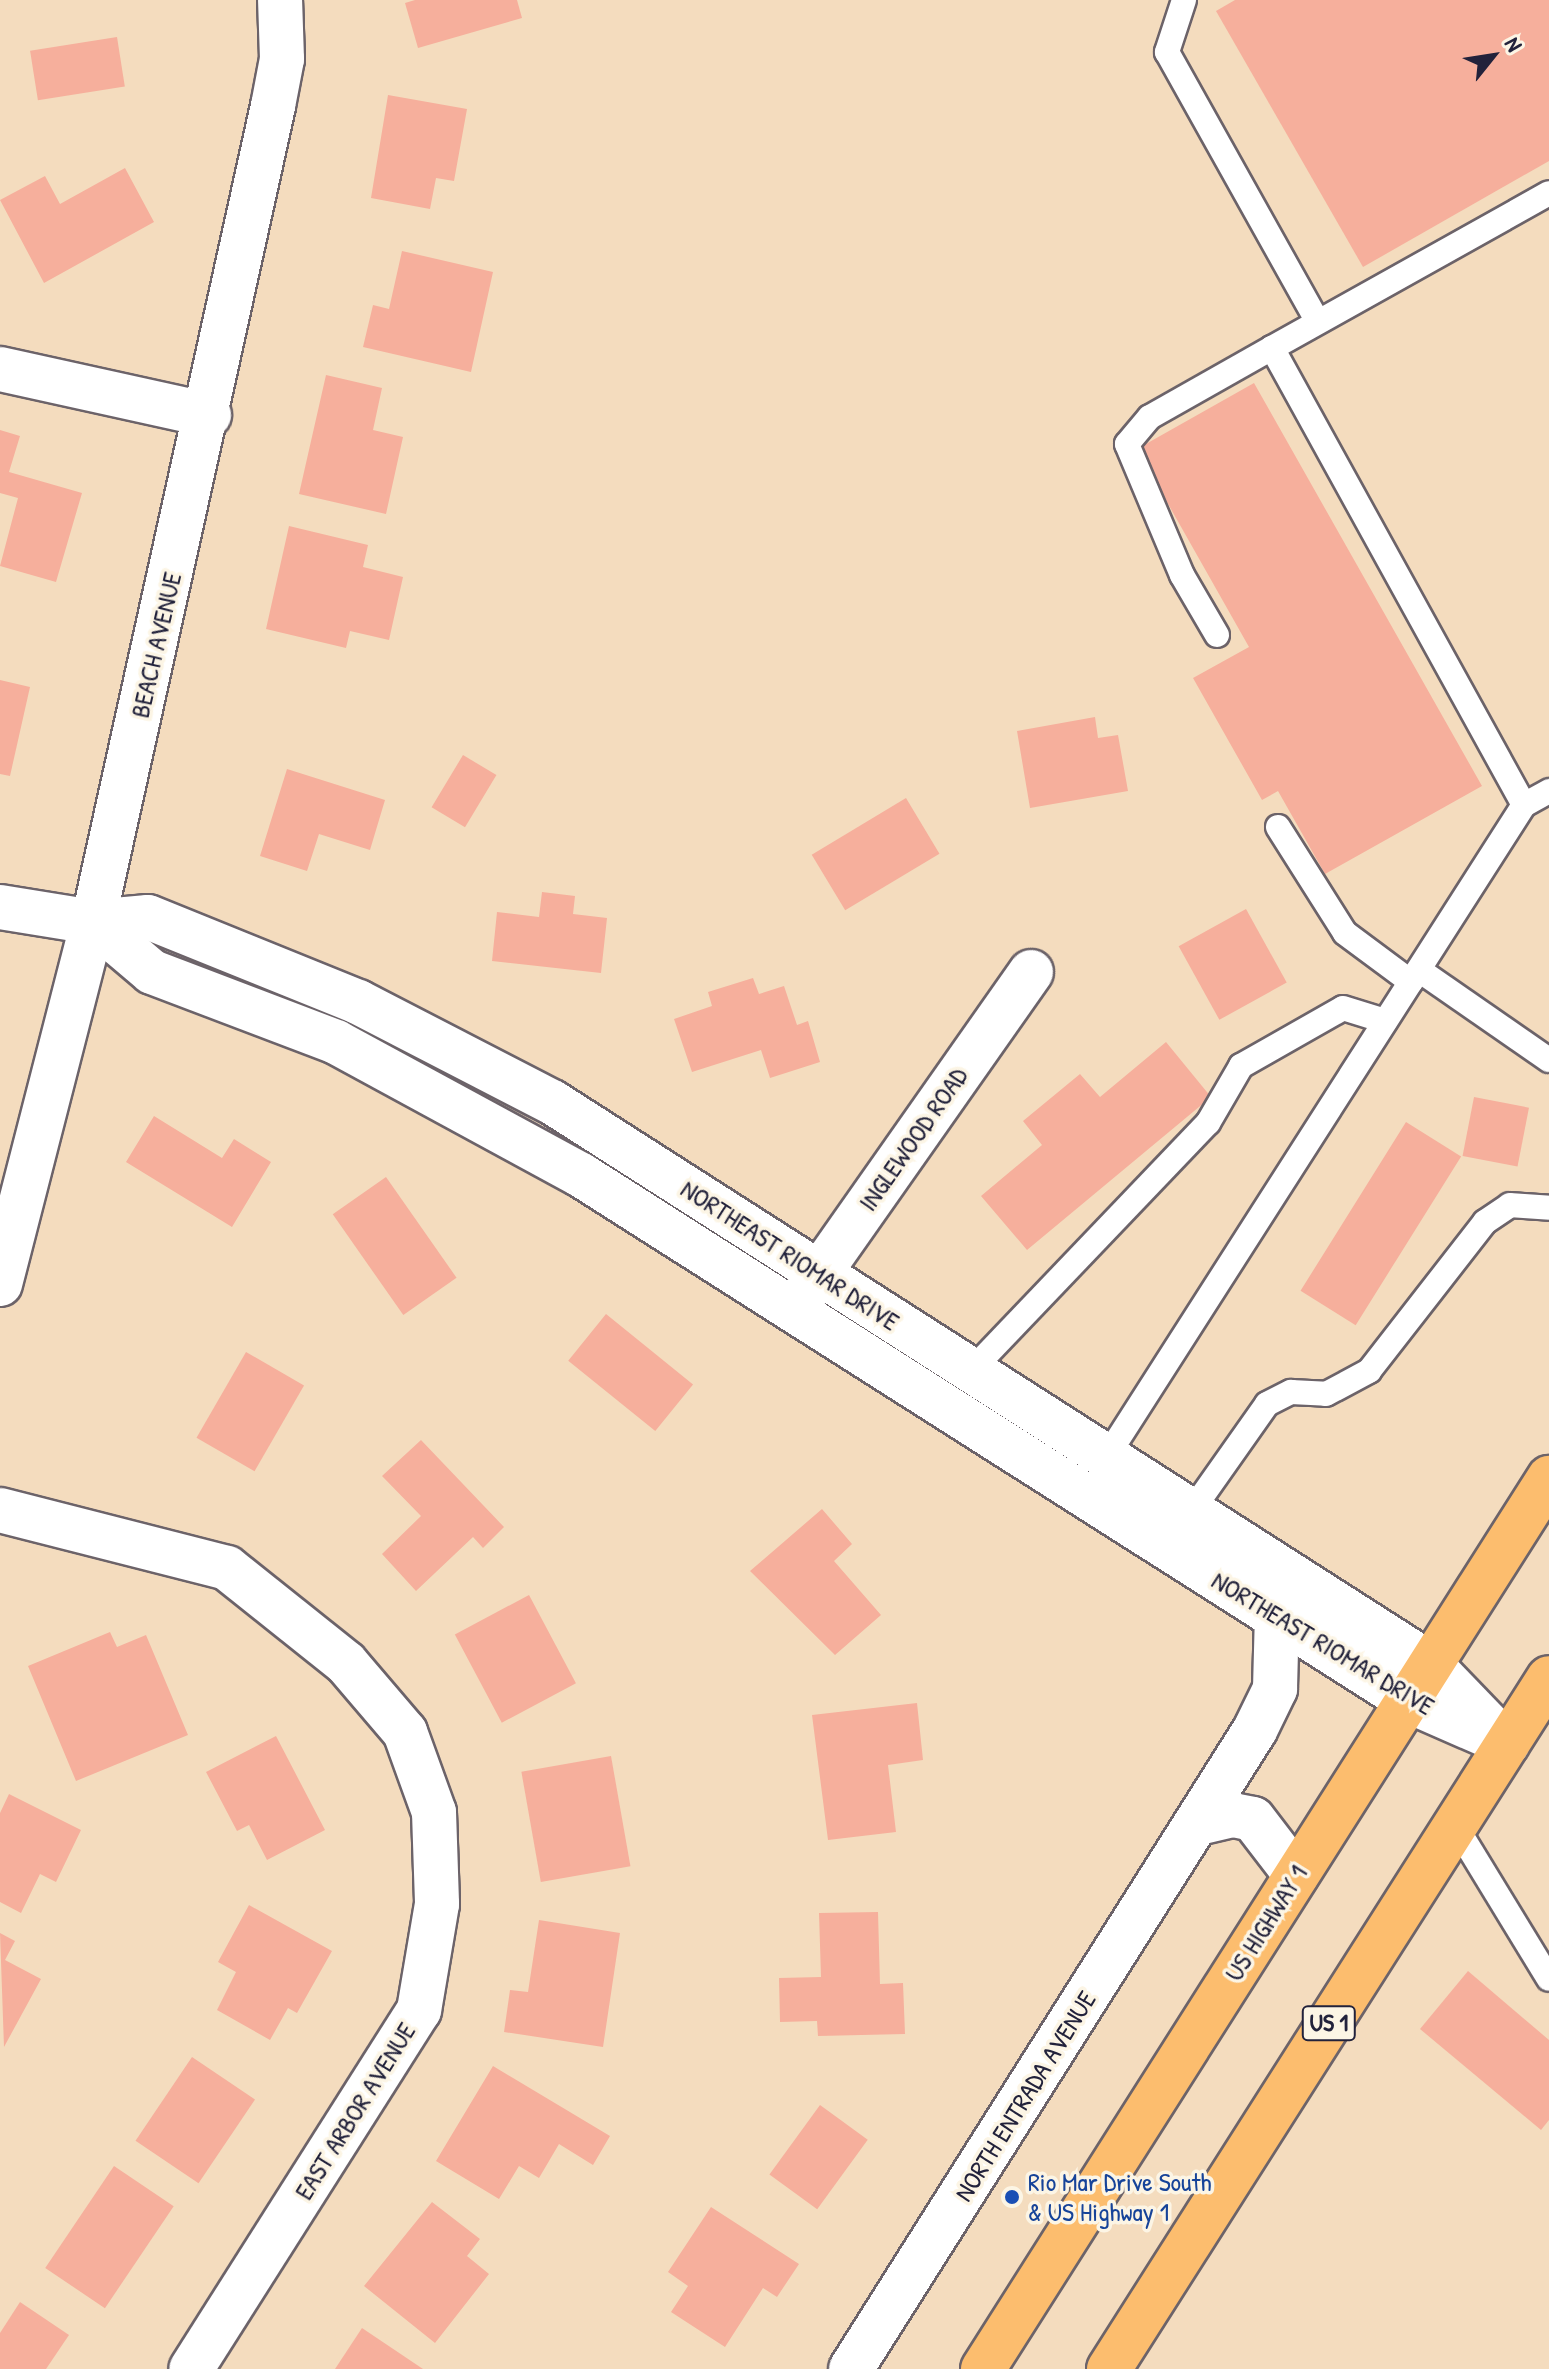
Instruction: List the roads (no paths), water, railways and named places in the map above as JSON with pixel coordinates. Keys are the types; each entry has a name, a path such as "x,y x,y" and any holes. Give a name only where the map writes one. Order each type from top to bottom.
{"main road":[{"name":"US HIGHWAY 1","path":"983,2369 1549,1478"},
{"name":"US 1","path":"1109,2369 1548,1683"}],"street":[{"name":"BEACH AVENUE","path":"0,1284 93,922 209,415 282,59 280,0"},
{"path":"0,369 209,415"},
{"name":"NORTHEAST RIOMAR DRIVE","path":"0,907 93,922 148,917 358,1002 552,1102 807,1290 959,1386 1107,1454 1430,1664 1507,1744"},
{"name":"INGLEWOOD ROAD","path":"807,1290 1031,972"},
{"name":"NORTHEAST RIOMAR DRIVE","path":"959,1386 1085,1494 1277,1613 1407,1700 1507,1744"},
{"name":"EAST ARBOR AVENUE","path":"0,1510 227,1568 346,1663 405,1732 434,1812 437,1904 419,2010 191,2369"},
{"name":"NORTH ENTRADA AVENUE","path":"851,2369 1198,1823 1275,1689 1277,1613"},
{"path":"1198,1823 1233,1815 1253,1819 1296,1875"}],"lane":[{"path":"1184,0 1167,52 1318,322"},
{"path":"1217,635 1182,575 1127,444 1150,417 1549,193"},
{"path":"1272,348 1524,805"},
{"path":"1085,1494 1107,1454 1524,805 1549,791"},
{"path":"1278,827 1345,933 1549,1060"},
{"path":"959,1386 1208,1123 1241,1066 1343,1008 1385,1021"},
{"path":"1193,1509 1267,1404 1291,1392 1326,1394 1369,1371 1485,1222 1510,1205 1549,1208"},
{"path":"1455,1825 1549,1979"}],"place":[{"name":"Rio Mar Drive South & US Highway 1","path":"1012,2197"}]}
